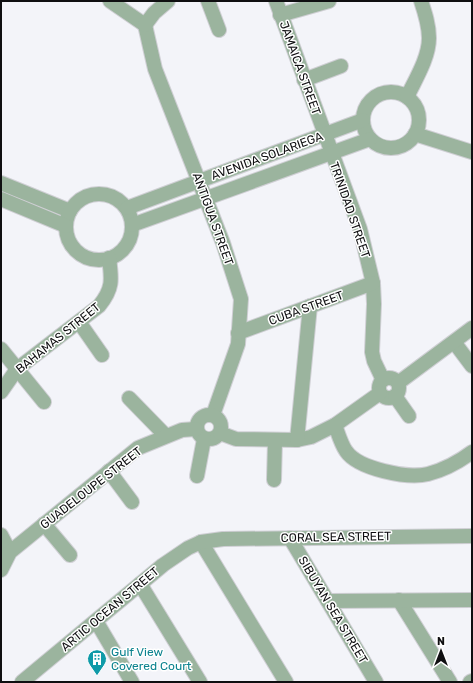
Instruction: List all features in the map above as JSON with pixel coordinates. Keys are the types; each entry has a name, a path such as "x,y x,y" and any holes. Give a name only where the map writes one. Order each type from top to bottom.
{"street":[{"path":"110,2 144,25 154,13 168,1"},
{"path":"208,1 219,30"},
{"name":"JAMAICA STREET","path":"276,1 280,16 324,135"},
{"path":"280,16 329,1"},
{"path":"407,97 425,56 429,39 425,14 421,1"},
{"name":"ANTIGUA STREET","path":"144,25 155,69 200,181 241,299 238,344 213,415"},
{"path":"304,80 341,66"},
{"path":"391,92 399,93 407,97 418,110 419,118 415,134 406,143 394,148 377,144 370,139 365,130 363,120 364,112 374,98 391,92"},
{"name":"AVENIDA SOLARIEGA","path":"126,208 363,120"},
{"path":"415,134 472,152"},
{"name":"TRINIDAD STREET","path":"324,135 360,229 373,283 374,304 372,352 381,387"},
{"name":"AVENIDA SOLARIEGA","path":"132,225 370,139"},
{"path":"1,183 70,211"},
{"path":"98,194 109,195 119,200 126,208 132,225 131,234 123,249 109,258 91,259 83,256 70,243 66,226 70,211 76,202 86,196 98,194"},
{"path":"1,199 66,226"},
{"name":"BAHAMAS STREET","path":"1,392 17,369 80,322 106,298 112,281 109,258"},
{"name":"CUBA STREET","path":"238,333 373,283"},
{"path":"297,440 310,306"},
{"path":"80,322 102,355"},
{"path":"397,390 472,328"},
{"path":"454,342 472,366"},
{"path":"1,349 44,402"},
{"path":"220,433 236,439 297,440 311,437 335,425 381,387 389,378 397,390 409,416"},
{"path":"129,398 166,436"},
{"path":"197,476 200,434 198,421 205,415 213,415 217,417 221,424 220,433 213,439 200,434"},
{"path":"335,425 345,451 353,458 376,468 408,476 429,474 461,460 472,452"},
{"name":"GUADELOUPE STREET","path":"1,570 10,552 138,448 182,430 200,434"},
{"path":"274,480 275,440"},
{"path":"109,471 132,502"},
{"path":"44,524 70,555"},
{"path":"1,535 10,552"},
{"name":"CORAL SEA STREET","path":"201,542 223,539 472,536"},
{"name":"SIBUYAN SEA STREET","path":"290,538 376,682"},
{"path":"201,542 286,682"},
{"name":"ARTIC OCEAN STREET","path":"22,682 177,555 201,542"},
{"path":"140,584 200,682"},
{"path":"399,600 450,682"},
{"path":"328,601 472,600"},
{"path":"96,621 132,682"}],"place":[{"name":"Gulf View Covered Court","path":"97,676"}]}
